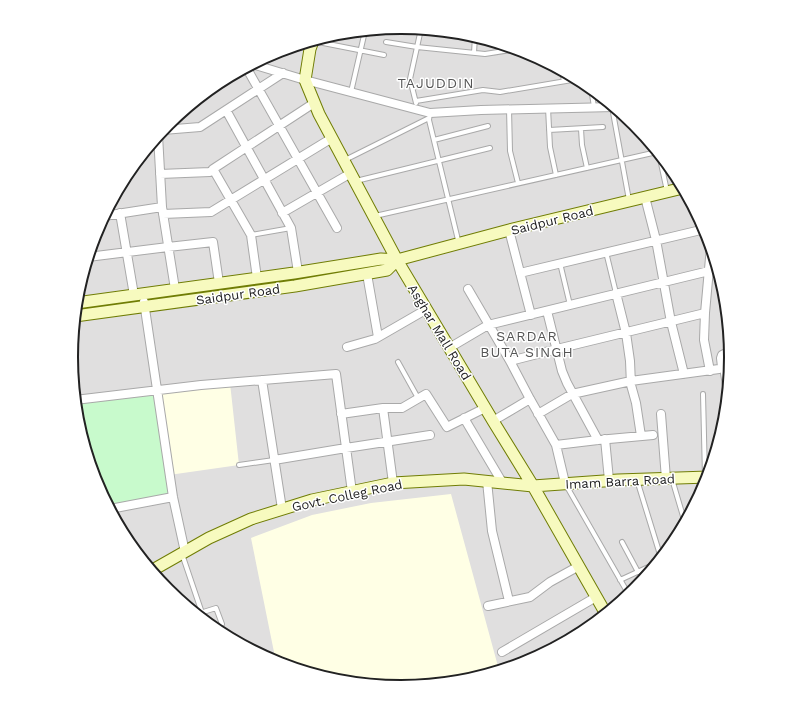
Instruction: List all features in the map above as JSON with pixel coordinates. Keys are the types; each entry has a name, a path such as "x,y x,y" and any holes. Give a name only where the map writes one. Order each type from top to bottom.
{"main road":[{"path":"305,80 311,47"},
{"name":"Asghar Mall Road","path":"305,80 319,114 398,260 603,609"},
{"name":"Saidpur Road","path":"83,302 381,259 398,260 509,230 677,189"},
{"name":"Saidpur Road","path":"81,315 295,286 367,274 387,270 398,260"},
{"name":"Imam Barra Road","path":"532,486 609,480 700,478"},
{"name":"Govt. Colleg Road","path":"156,567 209,538 251,518 312,500 393,483 464,479 532,486"}],"street":[{"path":"260,66 418,110 430,115 481,110 606,107"},
{"path":"249,72 337,228"},
{"path":"173,129 200,127 284,74"},
{"path":"160,174 210,172 213,168 314,103"},
{"path":"226,110 291,228 298,272"},
{"path":"111,215 162,210 211,212 332,138"},
{"path":"158,144 162,210 175,289"},
{"path":"213,168 250,236 257,278"},
{"path":"282,213 317,193 353,177"},
{"path":"645,197 656,240 671,322 684,374"},
{"path":"120,213 127,252 138,294 145,306 173,498 183,552"},
{"path":"509,230 531,315"},
{"path":"520,273 698,231"},
{"path":"94,257 213,242 219,283"},
{"path":"710,262 704,340 710,371"},
{"path":"449,348 488,325 709,271"},
{"path":"367,274 378,337"},
{"path":"468,289 510,361 556,445 565,483"},
{"path":"616,293 626,333 631,381 641,436"},
{"path":"347,347 375,339 426,309"},
{"path":"547,311 562,371 572,394 601,439 609,480"},
{"path":"510,361 705,313"},
{"path":"538,414 572,394 631,381 719,369 722,367 721,358 724,354"},
{"path":"81,399 201,385 336,374 352,492"},
{"path":"262,380 282,509"},
{"path":"341,414 383,408 402,408 426,394 447,427 485,408"},
{"path":"493,421 530,399"},
{"path":"383,408 393,483"},
{"path":"661,414 669,479"},
{"path":"464,418 502,482"},
{"path":"274,460 430,435"},
{"path":"556,445 601,439 653,435"},
{"path":"487,481 492,531 509,601"},
{"path":"115,508 173,498"},
{"path":"488,606 530,596 550,582 578,566"},
{"path":"502,652 596,597"}],"lane":[{"path":"418,110 410,78 420,35"},
{"path":"351,92 364,37"},
{"path":"386,42 417,47 485,54 505,51"},
{"path":"325,43 384,55"},
{"path":"474,53 475,43"},
{"path":"563,78 564,82"},
{"path":"416,101 483,90 500,92 569,81"},
{"path":"592,97 594,108"},
{"path":"548,108 550,147 556,175"},
{"path":"509,109 510,152 518,183"},
{"path":"614,114 629,201"},
{"path":"344,160 430,115 434,140 459,244"},
{"path":"434,140 488,126"},
{"path":"549,130 603,128"},
{"path":"581,129 582,145 587,168"},
{"path":"353,177 439,161 490,148"},
{"path":"374,216 652,154"},
{"path":"661,165 667,192"},
{"path":"250,236 291,228"},
{"path":"606,252 616,293"},
{"path":"560,263 570,305"},
{"path":"398,362 418,399"},
{"path":"722,367 723,374"},
{"path":"703,394 706,463"},
{"path":"239,465 274,460"},
{"path":"636,479 659,551"},
{"path":"669,479 683,516"},
{"path":"565,483 625,589"},
{"path":"622,542 638,572"},
{"path":"183,552 201,611"},
{"path":"620,580 645,569"},
{"path":"203,613 216,608 222,624"}],"shaded area":[{"path":"401,34 443,37 464,40 505,51 544,67 562,77 580,88 614,114 644,144 657,160 670,178 691,214 707,253 713,273 718,294 724,357 721,399 718,420 707,461 691,500 681,519 644,570 614,600 598,613 580,626 544,647 505,663 485,669 464,674 422,679 401,680 359,677 338,674 297,663 258,647 239,637 188,600 158,570 145,554 132,536 111,500 95,461 89,441 84,420 79,378 78,357 81,315 84,294 95,253 111,214 121,195 158,144 188,114 204,101 222,88 258,67 297,51 317,45 338,40 380,35"},
{"path":"230,383 239,465 169,475 157,390"},
{"path":"451,494 498,665 464,674 443,677 401,680 380,679 338,674 297,663 274,654 251,538 312,515 371,503"}],"green space":[{"path":"157,390 173,497 115,508 95,461 84,420 81,399"}],"district":[{"name":"TAJUDDIN","path":"436,83"},
{"name":"SARDAR BUTA SINGH","path":"527,344"}]}
